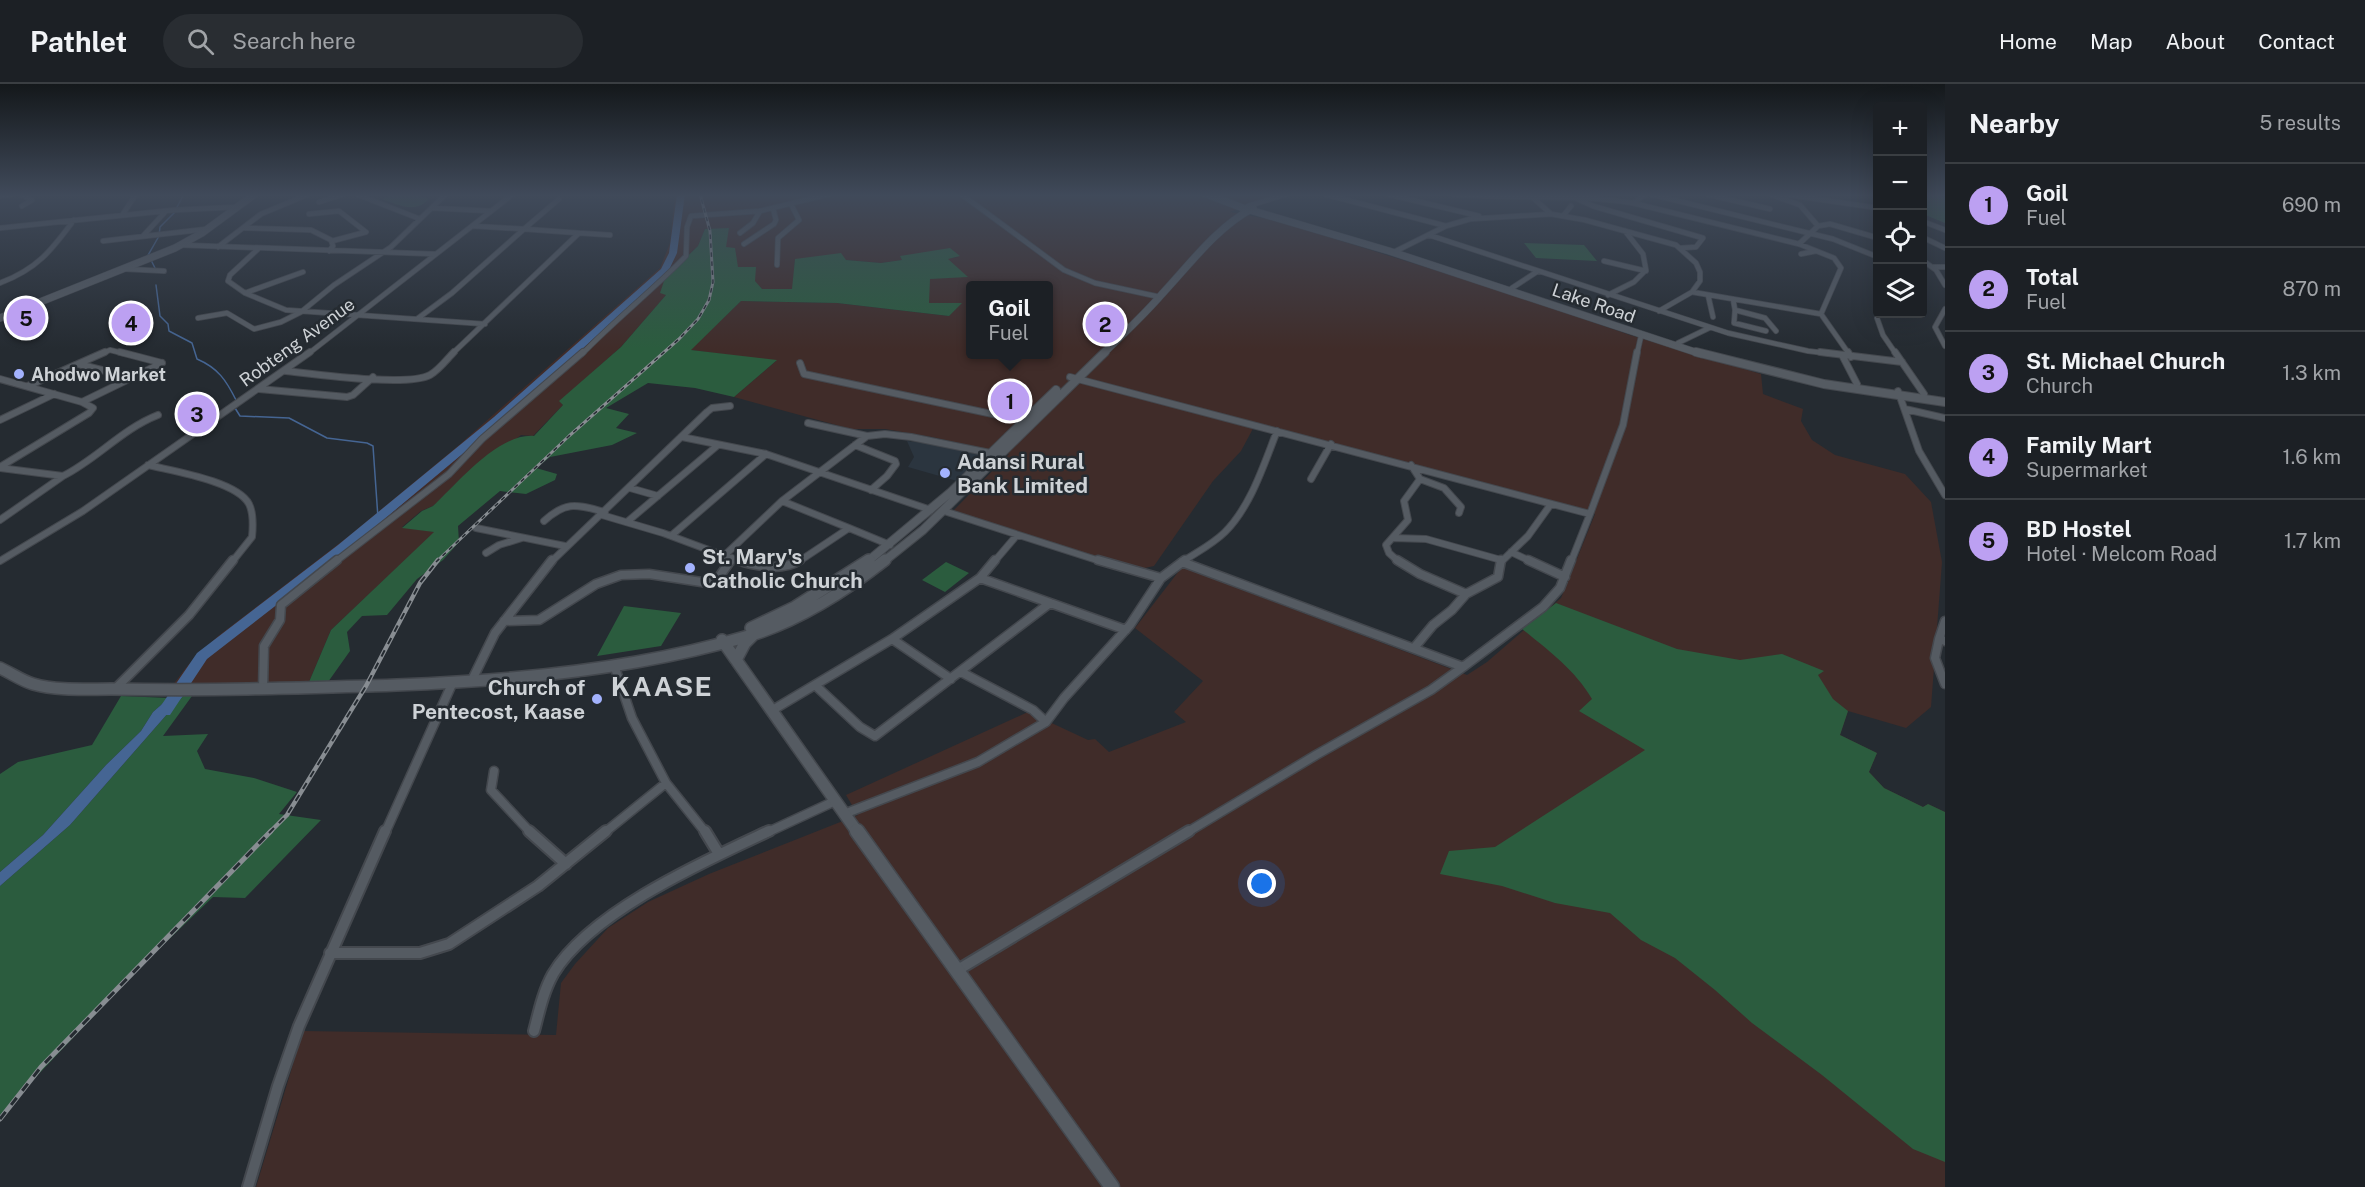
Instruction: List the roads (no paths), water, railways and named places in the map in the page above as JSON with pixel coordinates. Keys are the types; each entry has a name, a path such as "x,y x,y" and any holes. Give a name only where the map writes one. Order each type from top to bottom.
{"main road":[{"path":"0,318 180,245"},
{"path":"663,656 753,634 786,622 867,574 900,549 944,511 1205,245"},
{"name":"Lake Road","path":"1376,245 1752,365 1899,393 1924,394 1945,399"},
{"name":"Lake Road","path":"1384,245 1641,336 1710,357 1789,377 1945,399"},
{"path":"0,668 45,687 114,690 452,684 562,674 695,650 723,641 780,616 834,585 890,545 1074,378"},
{"path":"736,659 753,634"},
{"path":"723,641 844,814 1112,1187"},
{"path":"695,650 711,651 736,659"}],"street":[{"path":"0,283 24,274 43,262 55,245"},
{"path":"190,245 435,254"},
{"path":"329,251 333,245"},
{"path":"198,318 227,313 251,328 258,329 280,322 301,312 334,285 390,245"},
{"name":"Robteng Avenue","path":"0,561 83,511 286,371 447,245"},
{"path":"416,320 452,293 505,245"},
{"path":"286,371 373,378 413,378 430,375 566,245"},
{"path":"263,688 264,646 280,620 281,605 285,600 449,474 456,464 475,450 482,440 578,358 618,317 655,288 686,256 686,245"},
{"path":"777,266 778,245"},
{"path":"1031,245 1064,270 1095,283 1156,296"},
{"path":"1397,251 1408,245"},
{"path":"1461,245 1709,328 1808,351 1902,362"},
{"path":"1608,295 1635,284 1646,271 1647,257 1637,245"},
{"path":"1673,245 1681,248 1697,245"},
{"path":"1803,245 1834,258 1841,268 1821,314"},
{"path":"1854,245 1873,254"},
{"path":"1659,311 1692,292 1700,281 1700,272 1696,263 1681,248"},
{"path":"258,249 228,279 245,293 275,307 301,312 485,324"},
{"path":"1800,254 1818,251"},
{"path":"1604,261 1646,271"},
{"path":"1927,263 1945,285"},
{"path":"1932,267 1945,267"},
{"path":"125,269 164,271"},
{"path":"1512,288 1538,271"},
{"path":"245,293 303,272"},
{"path":"1692,292 1821,314 1851,357"},
{"path":"1708,295 1713,317"},
{"path":"1733,299 1734,323 1766,331"},
{"path":"1945,309 1935,327 1945,346"},
{"path":"1735,310 1765,318 1776,331"},
{"path":"1877,318 1883,335 1924,394"},
{"path":"1678,343 1709,328"},
{"path":"956,971 1316,754 1431,690 1543,607 1560,588 1565,577 1622,430 1631,376 1641,336"},
{"path":"28,386 112,350 162,363 82,402"},
{"path":"1842,356 1857,384"},
{"path":"801,363 804,374 1025,422"},
{"path":"78,364 133,378"},
{"path":"258,389 347,397 353,395 373,378"},
{"path":"1074,378 1590,514"},
{"path":"0,379 82,402 93,408 92,411 0,467"},
{"path":"1899,393 1919,451 1945,495"},
{"path":"0,420 54,394"},
{"path":"471,682 504,621 536,578 565,546 603,514 712,408 730,406"},
{"path":"1905,409 1945,418"},
{"path":"0,520 63,476 85,466 134,423 158,415"},
{"path":"808,423 867,436 885,434 920,438 990,453"},
{"path":"844,814 978,762 1046,722 1057,705 1126,630 1161,578 1220,536 1239,516 1277,431"},
{"path":"504,621 539,620 597,584 621,575 649,574 708,583 719,577 729,556 782,501 867,436"},
{"path":"682,437 766,454 930,510"},
{"path":"1311,479 1331,444"},
{"path":"627,522 718,445"},
{"path":"855,446 895,461 896,464 887,476 872,490"},
{"path":"672,535 766,454"},
{"path":"114,690 189,615 252,537 249,504 241,495 210,481 148,465"},
{"path":"1411,465 1420,479 1436,483 1455,495 1461,507 1459,513"},
{"path":"0,467 63,476"},
{"path":"1420,479 1404,501 1408,520 1386,545 1386,550 1393,558 1435,581 1466,594"},
{"path":"630,488 658,496"},
{"path":"782,501 890,545"},
{"path":"1414,648 1442,616 1452,610 1466,594 1498,577 1501,560 1539,523 1551,504"},
{"path":"544,521 558,508 565,505 672,535 764,567 787,566 808,556 849,528"},
{"path":"944,511 1161,578"},
{"path":"477,528 565,546"},
{"path":"771,711 892,639 980,578 1017,535"},
{"path":"486,553 510,540 526,537"},
{"path":"1394,538 1426,539 1501,560"},
{"path":"1511,552 1565,577"},
{"path":"1182,562 1463,667"},
{"path":"980,578 1126,630"},
{"path":"816,686 860,728 875,736 1050,603"},
{"path":"1945,621 1942,640 1935,658 1945,684"},
{"path":"892,639 951,678"},
{"path":"614,665 632,718 666,783 698,821 719,854"},
{"path":"961,672 1032,710 1046,722"},
{"path":"248,1187 276,1091 330,953 420,759 452,684"},
{"path":"494,771 491,790 502,806 566,864"},
{"path":"330,953 420,952 449,944 538,886 666,783"},
{"path":"534,1031 549,983 557,968 569,953 592,932 638,898 719,854 836,801"}],"water":[{"path":"183,696 70,825 0,886 0,872 43,835 106,765 141,731 153,712 169,698"}],"waterway":[{"path":"147,257 154,245"},
{"path":"165,711 202,656 342,548 498,419 665,270 674,245"},
{"path":"151,260 156,270"},
{"path":"156,285 160,316 168,324 169,331 192,343 197,359 211,366 221,375 236,400"},
{"path":"235,408 240,416 289,418 327,438 367,443 373,446 378,518"}],"railway":[{"path":"438,560 569,436 679,339 698,319 709,300 713,282 711,245"},
{"path":"271,831 287,815 366,686 420,583 438,560"},
{"path":"0,1119 41,1067 271,831"}],"place":[{"name":"BD Hostel","path":"26,318"},
{"name":"Family Mart","path":"131,323"},
{"name":"Total","path":"1105,324"},
{"name":"Ahodwo Market","path":"19,374"},
{"name":"Goil","path":"1010,401"},
{"name":"St. Michael Church","path":"197,414"},
{"name":"Adansi Rural Bank Limited","path":"945,473"},
{"name":"St. Mary's Catholic Church","path":"690,568"},
{"name":"Church of Pentecost, Kaase","path":"597,699"}],"district":[{"name":"KAASE","path":"662,686"}]}
